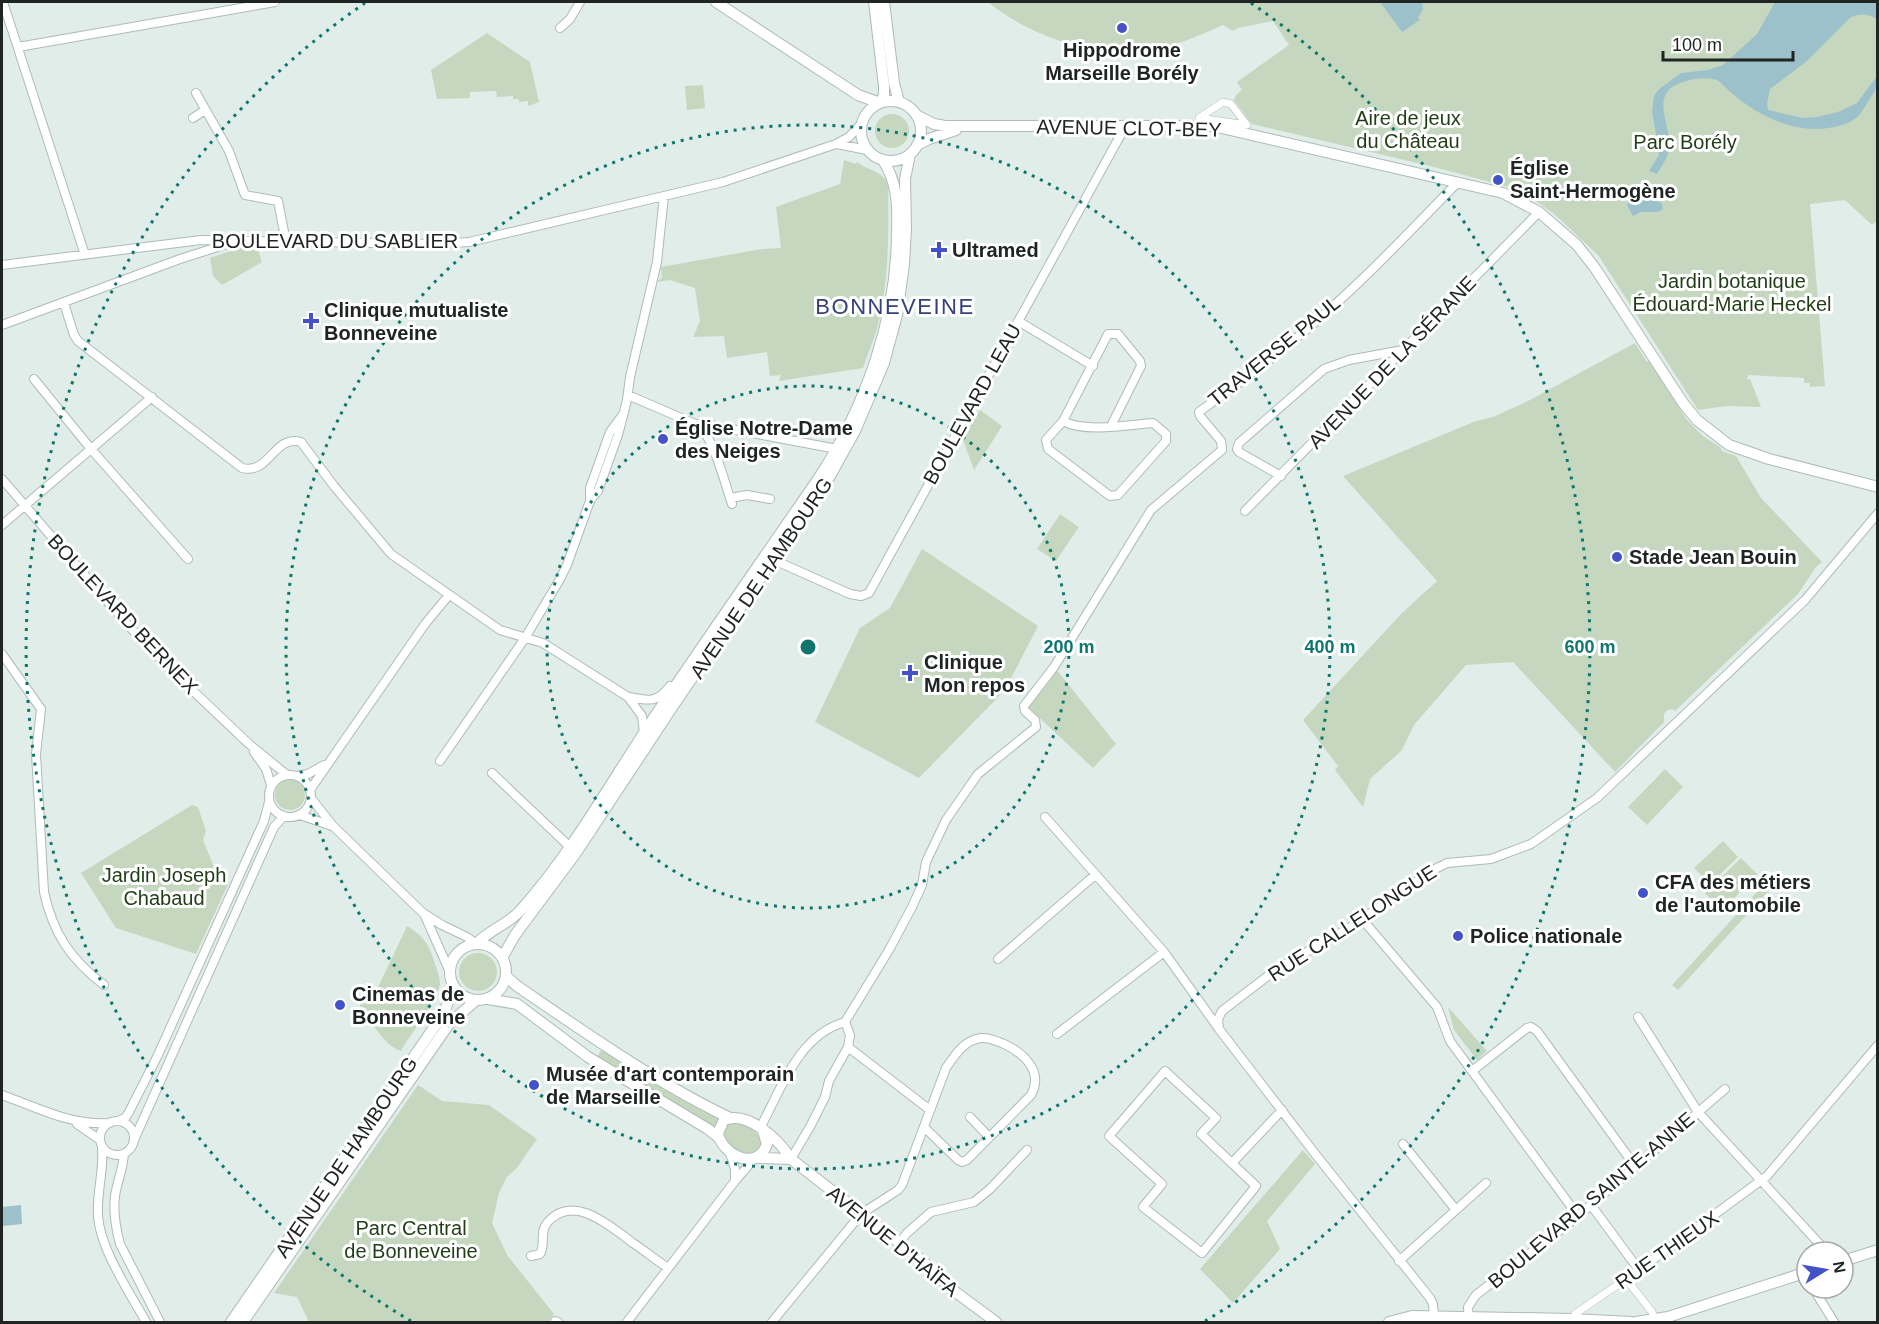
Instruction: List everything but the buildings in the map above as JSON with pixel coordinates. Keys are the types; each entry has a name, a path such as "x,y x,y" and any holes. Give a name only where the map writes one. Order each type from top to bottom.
{"street":[{"path":"3,2 85,255"},
{"path":"217,11 221,2"},
{"path":"18,47 275,2"},
{"path":"560,28 570,19 580,2"},
{"path":"716,2 858,94 880,103 899,102 906,106 916,115 920,125 920,135 914,150 896,161 883,160 867,150 861,137 864,118 858,94"},
{"path":"864,118 880,103 884,95 874,2"},
{"path":"884,2 894,83 899,102"},
{"path":"196,93 229,151 246,195 278,201 286,242"},
{"path":"1223,102 1232,104 1247,125 1198,118 1223,102"},
{"path":"193,118 206,110"},
{"name":"AVENUE CLOT-BEY","path":"916,115 934,123 969,126 1200,125 1225,128 1503,193 1539,212 1577,245 1683,403 1712,434 1729,445 1769,459 1878,487"},
{"name":"BOULEVARD DU SABLIER","path":"2,265 201,240 438,244 469,242 723,182 836,144 849,136 864,118"},
{"name":"BOULEVARD LEAU","path":"774,560 850,594 861,596 869,592 1126,125"},
{"name":"AVENUE CLOT-BEY","path":"914,150 937,136 969,126"},
{"name":"BOULEVARD DU SABLIER","path":"836,144 867,150"},
{"name":"AVENUE DE HAMBOURG","path":"502,958 515,935 582,844 843,456 866,409 884,363 897,315 903,279 906,228 905,179 914,150"},
{"name":"AVENUE DE HAMBOURG","path":"476,944 482,937 505,925 518,912 570,847 644,733 837,449 874,366 891,297 897,240 897,203 893,179 883,160"},
{"name":"TRAVERSE PAUL","path":"845,1022 912,907 922,885 926,862 946,820 978,774 1036,727 1035,720 1025,711 1024,706 1054,667 1151,510 1222,450 1221,441 1199,412 1284,349 1327,311 1398,245 1458,182"},
{"path":"440,761 525,638 567,565 590,501 590,488 610,432 624,412 657,262 664,196"},
{"name":"AVENUE DE LA SÉRANE","path":"1245,511 1539,212"},
{"path":"2,325 180,259 238,241"},
{"path":"64,303 78,341 242,468 259,467 283,444 289,441 301,442 391,554 500,630 543,643 628,696 645,700 660,697 679,672 694,659"},
{"path":"1018,321 1093,366"},
{"path":"1063,421 1072,426 1112,426 1153,423 1166,434 1166,441 1118,495 1110,496 1048,449 1046,440 1063,421 1108,334 1114,333 1118,334 1141,366 1112,426"},
{"path":"1281,476 1239,452 1237,448 1239,443 1324,369 1349,360 1404,350"},
{"path":"34,379 91,449 188,559"},
{"path":"628,395 699,425 705,431 731,501 747,495 770,499"},
{"path":"2,525 152,397"},
{"path":"699,425 710,425 837,449"},
{"name":"BOULEVARD BERNEX","path":"2,479 126,623 169,668 249,744 287,775"},
{"name":"RUE CALLELONGUE","path":"1219,1029 1218,1019 1222,1011 1277,969 1362,919 1422,877 1447,863 1491,859 1532,844 1597,798 1805,600 1878,513"},
{"path":"300,815 305,810 310,794 327,764 424,624 449,596"},
{"path":"2,654 41,709 36,754 44,892 48,907 64,944 84,969 104,985"},
{"path":"628,696 642,716 644,733"},
{"name":"BOULEVARD BERNEX","path":"249,744 266,769 272,785"},
{"path":"2,1095 86,1123 109,1123 124,1118 157,1057 264,821 272,785 281,777 308,774 327,764"},
{"path":"492,772 570,847"},
{"path":"297,776 305,781 310,794 333,826 423,913 442,925 467,936 476,944 491,947 502,958 506,976 517,986 640,1067 730,1118"},
{"path":"269,802 277,813 284,816 300,815 333,826"},
{"path":"66,1118 90,1131 114,1155 124,1154 132,1147 274,827 284,816"},
{"path":"1045,816 1164,952 1219,1029 1430,1298 1434,1317"},
{"path":"998,959 1095,875"},
{"path":"423,913 449,970 453,987 459,994 475,1001 488,999 517,1004 582,1053 708,1129 729,1150 746,1159 791,1159 811,1125 825,1097 829,1081 848,1047 850,1035 845,1022 822,1032 799,1054 761,1130"},
{"path":"1362,919 1437,1007 1447,1035 1578,1216"},
{"path":"449,970 451,962 461,950 476,944"},
{"path":"1057,1034 1164,952"},
{"path":"488,999 500,990 506,976"},
{"name":"AVENUE DE HAMBOURG","path":"231,1323 444,1013 453,987"},
{"name":"AVENUE DE HAMBOURG","path":"243,1323 450,1024 475,1001"},
{"path":"1638,1017 1698,1112 1816,1240"},
{"path":"1472,1071 1531,1027 1537,1031 1635,1166"},
{"path":"582,1053 593,1037"},
{"path":"772,1323 861,1214 902,1185 946,1068 964,1045 982,1038 993,1039 1024,1056 1031,1066 1035,1088 1031,1095 967,1160 963,1162 958,1160 924,1127"},
{"path":"848,1047 930,1110"},
{"name":"RUE THIEUX","path":"1572,1319 1575,1314 1762,1180 1876,1049"},
{"path":"1165,1071 1216,1118 1201,1134 1232,1163 1256,1186 1202,1253 1143,1207 1162,1184 1109,1136 1165,1071"},
{"name":"BOULEVARD SAINTE-ANNE","path":"1468,1320 1468,1307 1476,1295 1578,1216 1725,1089"},
{"path":"1232,1163 1282,1110"},
{"path":"970,1117 989,1137"},
{"path":"627,1323 735,1181 767,1144 761,1130 742,1118 724,1120 719,1127 718,1137"},
{"path":"118,1121 128,1125 133,1132 134,1140"},
{"path":"109,1123 103,1128 101,1144 103,1161 98,1213 102,1238 146,1323"},
{"name":"AVENUE D'HAÏFA","path":"761,1130 785,1150 791,1159 924,1262 950,1288 996,1323"},
{"path":"1404,1144 1456,1210"},
{"path":"729,1150 735,1169 735,1181"},
{"path":"899,1243 931,1212 974,1202 990,1190 1027,1150"},
{"path":"124,1154 115,1198 117,1236 160,1323"},
{"path":"1400,1261 1486,1183"},
{"path":"1591,1205 1639,1270"},
{"path":"531,1256 540,1254 543,1250 543,1231 551,1219 570,1211 580,1211 593,1215 610,1226 668,1268"},
{"path":"102,1238 117,1236"},
{"path":"1855,1257 1878,1250"},
{"path":"1636,1323 1670,1320 1795,1276"},
{"path":"1626,1279 1652,1312 1655,1320"},
{"path":"224,1323 238,1305 248,1299"},
{"path":"138,1307 147,1300"},
{"path":"1820,1300 1834,1323"},
{"path":"1389,1323 1412,1316 1468,1320 1572,1319 1631,1323"}],"green space":[{"name":"Parc Borély","path":"988,2 1877,2 1877,221 1872,225 1845,200 1810,204 1825,386 1810,387 1810,383 1804,383 1804,378 1748,375 1747,379 1750,379 1761,407 1727,406 1698,410 1598,255 1553,213 1520,190 1252,124 1234,100 1242,90 1237,82 1289,45 1273,21 1233,31 1223,25 1170,45 1116,51 1070,44 1048,36 1027,27"},
{"path":"487,33 530,62 539,102 528,106 528,101 519,102 519,99 513,99 513,96 497,97 496,91 470,92 470,98 437,99 431,70"},
{"path":"703,85 705,108 687,110 685,86"},
{"path":"892,114 904,119 909,131 904,143 892,148 880,143 875,131 880,119"},
{"path":"844,160 856,164 857,162 880,174 888,186 888,240 884,294 877,329 863,368 779,381 781,375 770,376 767,352 727,358 724,336 693,337 700,321 695,288 670,280 656,282 662,278 661,267 762,249 781,248 776,207 840,184"},
{"path":"243,247 257,247 262,262 222,285 213,276 210,258"},
{"name":"Stade Jean Bouin","path":"1635,343 1687,420 1722,451 1736,456 1761,498 1822,562 1798,594 1675,711 1667,710 1664,714 1664,722 1615,772 1513,662 1466,665 1414,725 1402,750 1370,779 1363,807 1335,770 1338,766 1303,720 1402,613 1437,581 1343,476 1476,421 1493,417 1528,401"},
{"path":"980,410 1002,426 974,470 962,437"},
{"path":"1060,514 1079,527 1056,561 1037,549"},
{"path":"922,549 1038,626 1005,690 919,778 815,722 860,628 890,608"},
{"path":"1056,669 1116,744 1093,768 1027,706"},
{"path":"1665,769 1683,787 1647,825 1628,807"},
{"path":"290,780 301,784 305,795 301,806 290,810 279,806 275,795 279,784"},
{"name":"Jardin Joseph Chabaud","path":"192,805 198,807 206,831 203,840 219,879 229,882 196,954 116,928 81,873"},
{"path":"1723,841 1738,857 1710,884 1694,868"},
{"path":"1741,858 1757,874 1722,911 1705,893"},
{"path":"1768,880 1774,885 1678,990 1672,985"},
{"path":"407,926 421,936 427,944 440,983 429,1007 401,1051 387,1042 369,1022 356,1014 362,1002 372,1000"},
{"path":"478,953 491,959 497,972 491,985 478,991 465,985 459,972 465,959"},
{"path":"1448,1007 1487,1051 1477,1060 1454,1030"},
{"path":"603,1048 719,1116 720,1120 715,1127 711,1127 596,1058"},
{"name":"Parc Central de Bonneveine","path":"418,1085 442,1101 489,1105 537,1139 516,1169 507,1177 499,1193 492,1223 507,1255 554,1314 548,1322 309,1322 297,1297 274,1293"},
{"path":"732,1121 757,1133 762,1141 758,1152 745,1154 725,1140 723,1131"},
{"path":"1303,1150 1315,1164 1267,1221 1280,1249 1233,1303 1200,1269"}],"water":[{"path":"1380,2 1422,2 1423,9 1418,18 1420,20 1402,32"},
{"path":"1775,2 1877,2 1877,19 1864,15 1851,17 1807,61 1770,89 1767,104 1768,110 1802,118 1838,112 1857,103 1877,76 1876,89 1863,110 1853,120 1839,126 1818,129 1802,128 1771,119 1743,102 1719,81 1703,78 1686,81 1674,86 1664,100 1669,149 1657,174 1649,171 1659,155 1652,112 1654,96 1659,89 1681,73 1708,70 1723,65 1757,34"},
{"path":"1634,194 1650,195 1662,204 1663,209 1658,212 1641,212 1633,216 1627,205"},
{"path":"21,1205 22,1224 2,1226 2,1207"}],"place":[{"name":"Hippodrome Marseille Borély","path":"1122,28"},
{"name":"Église Saint-Hermogène","path":"1498,180"},
{"name":"Ultramed","path":"939,250"},
{"name":"Clinique mutualiste Bonneveine","path":"311,321"},
{"name":"Église Notre-Dame des Neiges","path":"663,439"},
{"name":"Stade Jean Bouin","path":"1617,557"},
{"name":"Clinique Mon repos","path":"910,673"},
{"name":"CFA des métiers de l'automobile","path":"1643,893"},
{"name":"Police nationale","path":"1458,936"},
{"name":"Cinemas de Bonneveine","path":"340,1005"},
{"name":"Musée d'art contemporain de Marseille","path":"534,1085"}],"district":[{"name":"BONNEVEINE","path":"895,306"}],"park label":[{"name":"Aire de jeux du Château","path":"1408,130"},
{"name":"Jardin botanique Édouard-Marie Heckel","path":"1732,292"}]}
